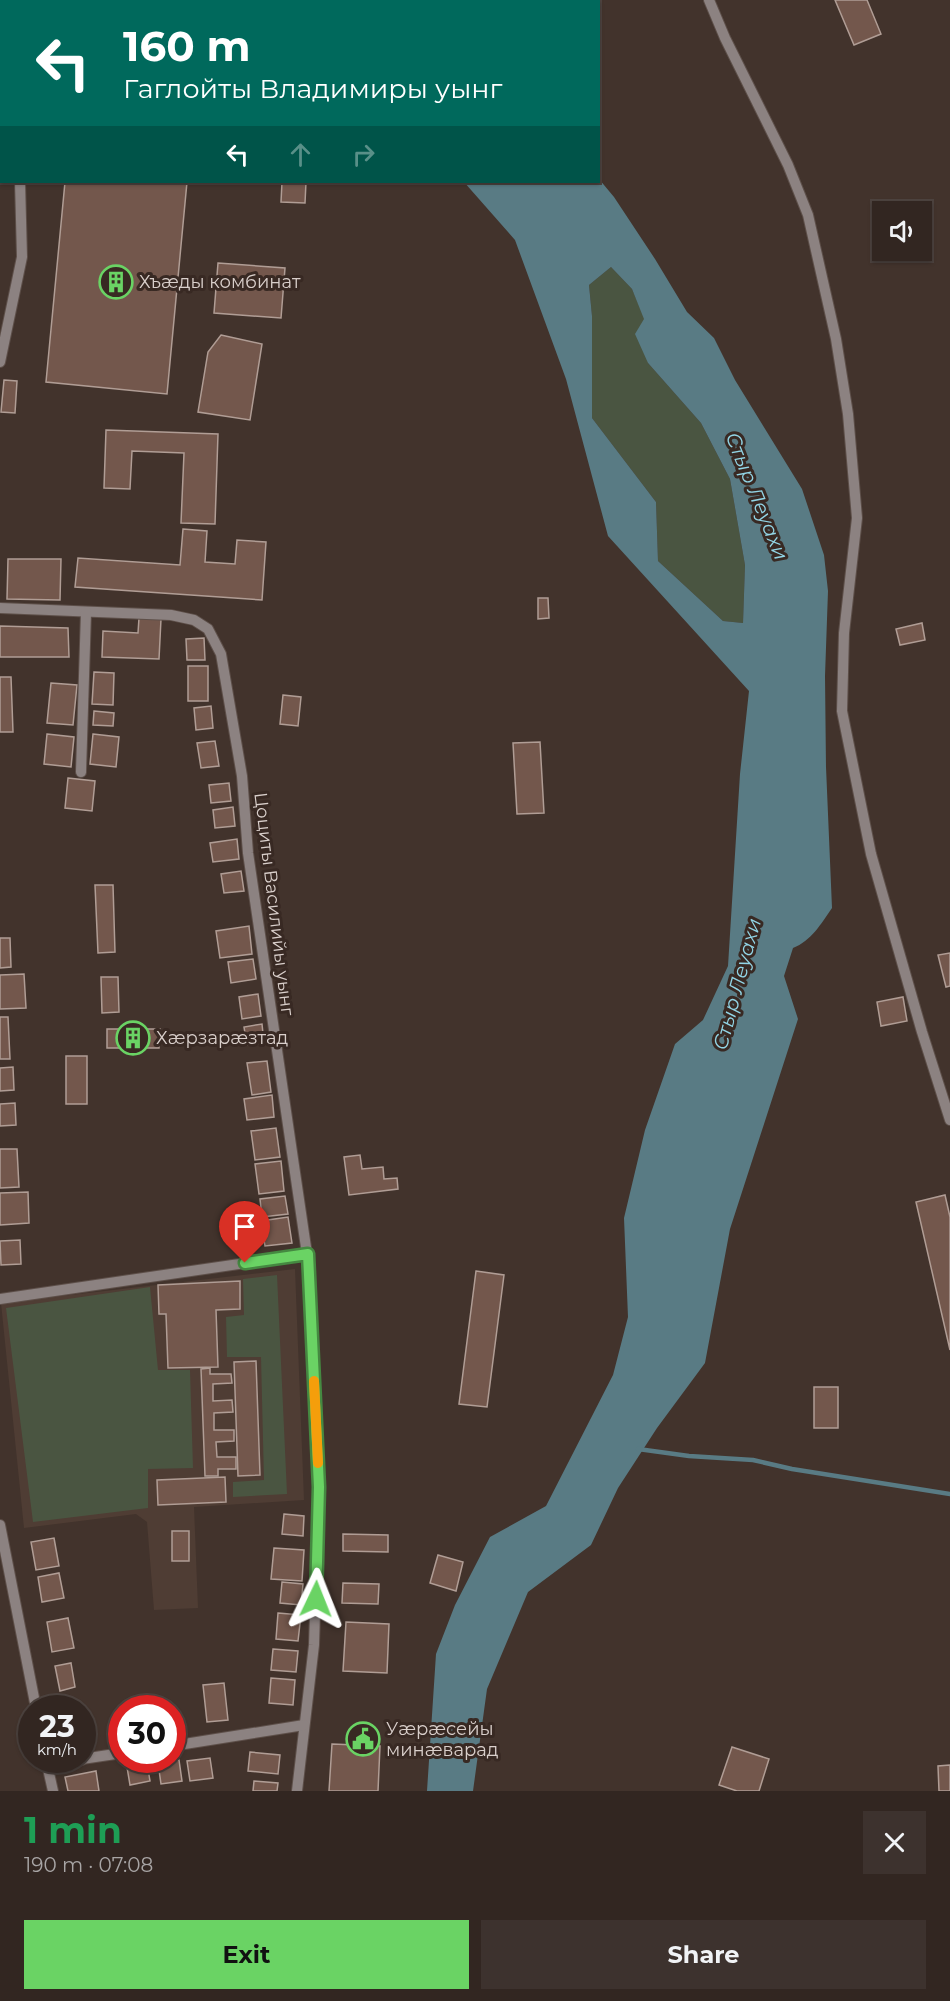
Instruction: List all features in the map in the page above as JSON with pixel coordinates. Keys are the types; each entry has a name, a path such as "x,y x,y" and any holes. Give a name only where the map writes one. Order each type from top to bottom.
{"street":[{"path":"709,0 725,38 788,165 808,215 836,339 848,414 857,518 844,633 842,711 871,854 950,1120"},
{"path":"0,362 22,257 20,183"},
{"name":"Цоциты Василийы уынг","path":"0,608 171,615 194,620 208,628 221,654 242,776 248,853 308,1254 319,1487 314,1644 297,1791"},
{"path":"81,772 86,612"},
{"path":"0,1299 308,1254"},
{"path":"0,1526 33,1695"},
{"path":"186,1744 304,1725"},
{"path":"49,1773 52,1791"}],"shaded area":[{"path":"295,1269 304,1500 194,1507 198,1608 154,1610 147,1522 136,1514 24,1528 1,1303"}],"green space":[{"path":"611,267 632,289 645,319 648,363 701,423 730,479 745,565 743,623 723,621 658,561 656,502 592,418 592,316 589,285"},
{"path":"277,1275 287,1494 233,1497 233,1482 264,1480 261,1357 227,1357 226,1317 244,1315 243,1279"},
{"path":"150,1287 158,1370 190,1370 193,1468 148,1469 148,1508 33,1522 6,1308"}],"water":[{"name":"Стыр Леуахи","path":"600,180 614,197 655,259 687,312 714,338 735,380 802,489 824,555 828,591 825,676 826,767 832,908 820,926 793,948 784,976 798,1019 730,1229 705,1363 657,1428 618,1488 591,1545 528,1592 487,1689 473,1791 427,1791 436,1654 455,1605 490,1537 546,1506 613,1375 628,1317 624,1218 645,1130 675,1044 703,1020 728,966 740,774 749,691 608,536 566,379 515,240 465,183 600,183","holes":["611,267 632,289 644,319 635,334 648,363 701,423 730,479 745,565 743,623 723,621 658,561 656,502 592,418 592,316 589,285"]}],"building":[{"path":"835,0 867,0 881,34 854,45"},
{"name":"Хъæды комбинат","path":"65,183 187,183 167,394 46,382"},
{"path":"282,183 306,183 305,203 281,202"},
{"path":"218,263 285,268 281,318 214,313"},
{"path":"221,335 262,344 250,420 198,412 208,352"},
{"path":"4,380 17,381 15,413 1,412"},
{"path":"106,430 218,434 215,524 181,523 184,453 132,451 130,489 104,488"},
{"path":"183,529 207,531 205,562 235,564 237,540 266,542 262,600 75,587 78,558 180,565"},
{"path":"8,559 61,559 60,600 7,599"},
{"path":"538,598 548,598 549,618 538,619"},
{"path":"139,618 161,619 159,659 102,657 103,631 138,633"},
{"path":"922,623 925,640 900,645 896,629"},
{"path":"0,626 68,628 69,657 0,657"},
{"path":"204,638 205,660 187,660 186,639"},
{"path":"188,666 208,666 208,701 188,701"},
{"path":"94,672 114,673 113,705 92,704"},
{"path":"0,677 11,677 13,732 0,732"},
{"path":"51,683 77,685 73,725 47,723"},
{"path":"283,695 301,697 298,726 280,724"},
{"path":"211,706 213,728 196,730 194,708"},
{"path":"94,711 114,713 113,726 93,725"},
{"path":"47,734 74,737 71,767 44,764"},
{"path":"93,734 119,737 116,767 90,764"},
{"path":"215,741 219,766 201,768 197,743"},
{"path":"540,742 544,813 517,814 513,743"},
{"path":"68,778 95,781 92,811 65,808"},
{"path":"229,783 231,801 211,803 209,785"},
{"path":"233,807 235,826 215,828 213,810"},
{"path":"237,839 239,859 213,862 210,843"},
{"path":"241,871 244,891 224,893 221,874"},
{"path":"95,885 113,885 115,952 98,953"},
{"path":"249,926 252,954 220,958 216,931"},
{"path":"0,938 10,938 11,967 0,968"},
{"path":"950,953 950,986 946,987 938,955"},
{"path":"253,959 256,979 231,983 228,962"},
{"path":"24,974 26,1008 0,1009 0,975"},
{"path":"101,977 118,977 119,1012 102,1013"},
{"path":"258,994 261,1016 242,1019 239,997"},
{"path":"903,997 907,1021 881,1026 877,1002"},
{"path":"0,1017 8,1017 10,1059 0,1059"},
{"path":"262,1024 264,1043 247,1045 244,1027"},
{"name":"Хæрзарæзтад","path":"107,1029 160,1029 159,1048 107,1048"},
{"path":"66,1056 87,1056 87,1104 66,1104"},
{"path":"267,1061 271,1092 252,1095 247,1063"},
{"path":"13,1067 14,1090 0,1091 0,1068"},
{"path":"272,1095 274,1117 247,1120 244,1099"},
{"path":"15,1103 16,1125 0,1126 0,1104"},
{"path":"276,1128 280,1157 255,1160 251,1131"},
{"path":"0,1149 17,1149 19,1187 0,1188"},
{"path":"360,1155 362,1169 383,1167 384,1179 397,1178 398,1189 349,1195 344,1157"},
{"path":"281,1161 284,1191 259,1194 255,1164"},
{"path":"28,1192 29,1223 0,1225 0,1193"},
{"path":"945,1195 950,1217 950,1350 916,1202"},
{"path":"285,1196 288,1214 262,1217 260,1199"},
{"path":"288,1217 292,1243 265,1246 261,1221"},
{"path":"20,1240 21,1264 1,1265 0,1241"},
{"path":"476,1271 504,1275 487,1407 459,1404"},
{"path":"240,1281 240,1309 216,1310 218,1367 168,1368 166,1314 159,1314 158,1285"},
{"path":"256,1361 260,1475 238,1476 234,1362"},
{"path":"210,1368 210,1374 231,1374 232,1383 213,1384 213,1401 232,1400 233,1412 214,1413 214,1430 234,1430 234,1441 216,1442 217,1457 236,1457 236,1469 218,1469 218,1476 205,1476 201,1369"},
{"path":"814,1387 838,1387 838,1428 814,1428"},
{"path":"225,1477 226,1502 158,1505 157,1480"},
{"path":"284,1514 304,1516 303,1536 282,1534"},
{"path":"172,1531 189,1531 189,1561 172,1561"},
{"path":"343,1534 388,1535 388,1552 343,1551"},
{"path":"54,1538 59,1566 36,1570 31,1542"},
{"path":"274,1548 304,1550 302,1581 271,1579"},
{"path":"438,1555 463,1562 456,1591 430,1583"},
{"path":"59,1573 64,1598 42,1602 38,1577"},
{"path":"282,1582 303,1584 301,1605 280,1603"},
{"path":"343,1583 379,1584 378,1604 342,1603"},
{"path":"278,1613 301,1615 298,1641 276,1639"},
{"path":"68,1618 74,1648 52,1652 47,1622"},
{"path":"346,1622 389,1624 387,1673 343,1671"},
{"path":"273,1649 298,1651 296,1672 271,1670"},
{"path":"71,1663 75,1687 60,1691 55,1666"},
{"path":"271,1678 295,1680 293,1705 269,1703"},
{"path":"224,1683 228,1720 207,1722 203,1685"},
{"path":"332,1744 380,1746 378,1791 329,1791"},
{"path":"732,1747 769,1759 759,1791 737,1791 719,1785"},
{"path":"250,1752 280,1755 278,1774 248,1771"},
{"path":"210,1758 213,1778 190,1781 187,1761"},
{"path":"950,1765 950,1791 939,1791 938,1766"},
{"path":"96,1771 99,1791 68,1791 65,1777 96,1773"},
{"path":"128,1773 149,1773 150,1781 130,1785"},
{"path":"159,1773 181,1773 182,1781 161,1784"},
{"path":"254,1781 278,1783 277,1791 253,1791"}],"waterway":[{"path":"638,1449 689,1456 753,1460 792,1469 950,1494"}],"slow traffic":[{"path":"314,1381 318,1463"}],"place":[{"name":"Хъæды комбинат","path":"116,282"},
{"name":"Хæрзарæзтад","path":"133,1038"},
{"name":"Уæрæсейы минæварад","path":"363,1739"}],"route":[{"path":"245,1263 308,1254 319,1487 316,1599"}]}
